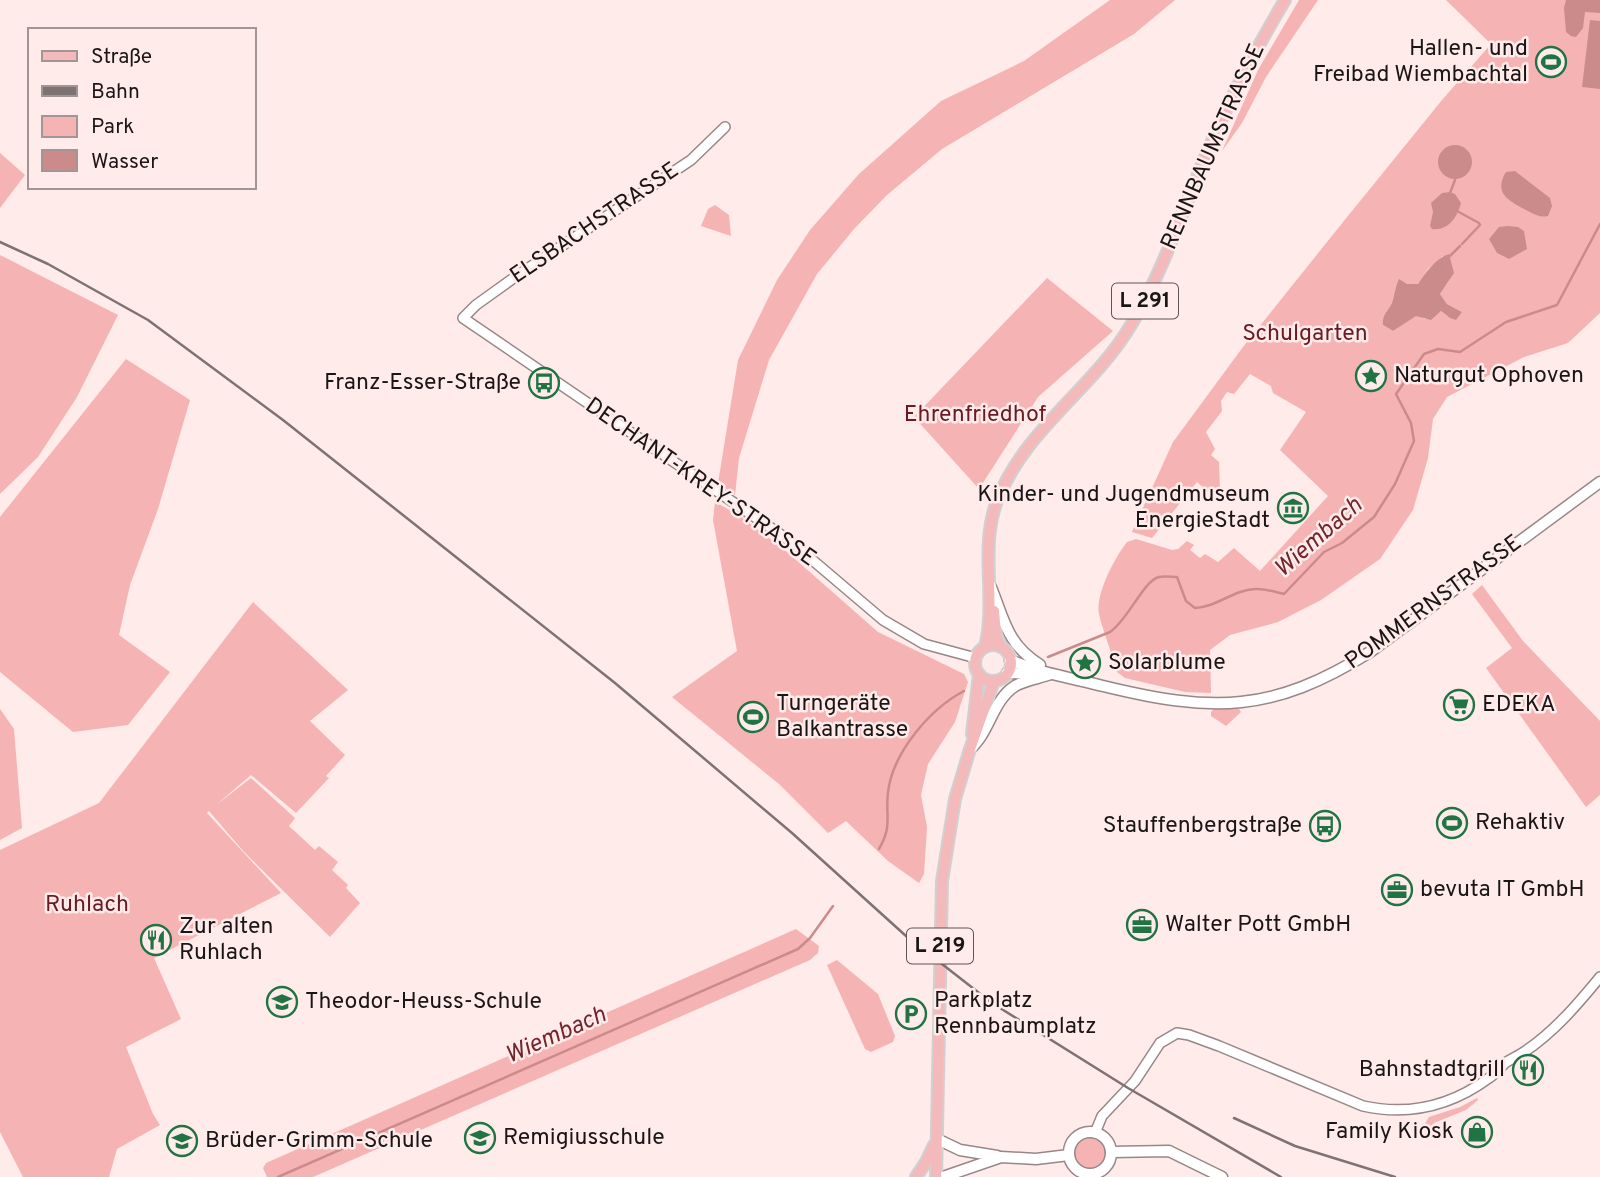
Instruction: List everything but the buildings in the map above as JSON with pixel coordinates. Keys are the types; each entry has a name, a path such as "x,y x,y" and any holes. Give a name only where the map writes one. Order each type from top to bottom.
{"main road":[{"name":"RENNBAUMSTRASSE","path":"1001,647 996,635 987,547 989,527 1003,486 1021,456 1046,425 1097,372 1130,327 1166,254 1220,121 1247,66 1285,0"},
{"name":"POMMERNSTRASSE","path":"1051,674 1161,700 1214,703 1257,701 1312,684 1370,652 1600,482"},
{"name":"RENNBAUMSTRASSE","path":"985,647 989,581"},
{"path":"989,581 1011,639 1026,656 1051,674"},
{"path":"1007,673 1010,660 1008,653 1001,647 985,647 976,659 976,667 979,674 988,680 994,681 1007,673 1051,674"},
{"path":"1010,660 1051,674"},
{"name":"L 219","path":"970,749 979,674"},
{"name":"L 219","path":"970,749 980,741 999,703 1014,687 1051,674"},
{"name":"L 219","path":"936,1177 942,881 956,799 994,681"},
{"path":"1095,1133 1108,1142 1111,1152 1107,1165 1098,1173 1079,1171 1070,1162 1072,1143 1082,1134 1095,1133"},
{"path":"937,1139 960,1150 1000,1157 1069,1155"},
{"name":"L 219","path":"916,1177 937,1139"},
{"path":"1111,1152 1169,1151 1222,1177"},
{"path":"943,1177 1000,1157"}],"street":[{"name":"ELSBACHSTRASSE","path":"463,318 476,305 515,277 691,160 725,127"},
{"name":"DECHANT-KREY-STRASSE","path":"463,318 790,541 883,621 924,644 976,659"},
{"path":"1095,1133 1102,1116 1135,1080 1160,1043 1177,1033 1219,1046 1363,1106 1407,1110 1441,1105 1490,1077 1523,1053 1574,1009 1600,977"}],"green space":[{"path":"1110,0 1175,0 1134,34 942,149 887,195 854,229 817,274 769,360 739,458 735,495 718,483 738,360 777,280 810,230 859,174 941,101 1024,61"},
{"path":"1299,0 1318,0 1266,77 1242,123 1222,151 1258,70"},
{"name":"Schulgarten","path":"1446,0 1600,0 1600,313 1568,343 1524,357 1447,397 1433,419 1428,458 1413,510 1380,559 1321,600 1278,622 1230,635 1210,650 1211,693 1185,692 1125,678 1115,667 1099,606 1107,576 1127,542 1136,539 1172,550 1178,549 1187,541 1194,545 1190,550 1200,558 1205,554 1218,562 1234,548 1260,571 1328,496 1280,450 1306,412 1273,393 1271,386 1250,374 1234,394 1227,392 1221,401 1222,411 1206,432 1215,449 1211,455 1219,462 1220,489 1225,498 1217,500 1197,482 1152,538 1132,532 1173,442 1243,347 1442,100 1491,44","holes":["1443,256 1450,279 1440,294 1447,304 1462,312 1450,318 1441,311 1425,319 1416,315 1393,331 1383,325 1393,301 1407,284 1418,284 1428,269"]},
{"path":"0,153 25,175 0,208"},
{"path":"715,205 729,215 731,236 701,226 708,209"},
{"path":"0,255 118,315 77,397 38,457 0,494"},
{"name":"Ehrenfriedhof","path":"1047,278 1113,331 1038,397 979,489 914,417"},
{"path":"126,359 190,400 158,509 130,585 119,635 170,672 128,725 73,732 0,672 0,517"},
{"path":"715,502 739,515 787,552 878,632 964,674 968,682 955,722 928,764 921,795 927,827 924,874 919,883 888,861 846,821 828,833 779,784 672,697 737,651 713,520"},
{"path":"1482,585 1523,641 1600,721 1600,795 1586,807 1486,668 1512,648 1472,594"},
{"name":"Ruhlach","path":"253,602 348,690 310,721 345,755 326,776 329,778 296,813 251,775 216,805 251,778 295,818 289,826 315,850 319,846 338,862 332,870 348,885 346,888 360,903 330,937 244,852 209,811 207,813 281,893 154,958 181,1019 126,1047 160,1125 117,1149 109,1177 23,1177 0,1132 0,850 99,803"},
{"path":"0,709 14,729 22,828 0,840"},
{"path":"1214,709 1239,709 1241,712 1226,726 1211,716"},
{"path":"796,929 819,946 818,953 810,960 313,1177 267,1177 263,1168 266,1163"},
{"path":"837,960 878,994 895,1036 893,1042 871,1052 865,1049 827,965"},
{"path":"1477,1098 1466,1110 1434,1123 1431,1128 1424,1125 1429,1117 1460,1107"},
{"path":"1090,1138 1101,1143 1106,1154 1101,1165 1090,1170 1079,1165 1074,1154 1079,1143"}],"water":[{"path":"1566,0 1600,0 1600,13 1585,12 1583,28 1576,37 1566,32"},
{"path":"1590,20 1600,21 1600,89 1582,87"},
{"path":"1455,145 1467,150 1472,162 1467,174 1455,179 1443,174 1438,162 1443,150"},
{"path":"1515,171 1550,198 1552,206 1548,216 1534,214 1505,196 1501,186 1502,179 1506,172"},
{"path":"1442,193 1455,194 1461,203 1457,214 1447,226 1432,229 1431,203"},
{"path":"1508,226 1524,231 1527,249 1509,259 1497,253 1489,239 1499,227"},
{"path":"1449,254 1454,273 1440,294 1447,304 1462,312 1456,320 1441,311 1431,320 1416,316 1393,331 1383,325 1383,318 1392,303 1399,279 1407,284 1418,284 1435,262"}],"waterway":[{"path":"1450,193 1455,180"},
{"path":"1457,211 1480,225 1462,244"},
{"name":"Wiembach","path":"1048,657 1110,632 1148,585 1159,577 1177,577 1186,601 1195,608 1211,605 1247,590 1262,589 1284,594 1324,552 1342,543 1374,517 1395,484 1414,441 1411,423 1396,394 1424,354 1438,349 1460,352 1506,322 1557,305 1600,224"},
{"path":"1450,256 1460,246"},
{"name":"Wiembach","path":"879,849 886,833 891,777 905,747 926,720 964,691"},
{"name":"Wiembach","path":"278,1177 798,949 810,938 833,906"}],"railway":[{"path":"0,242 48,264 148,320 283,420 615,683 792,833 906,936 992,1003 1128,1088 1281,1177"},
{"path":"1234,1118 1295,1146 1395,1177"}],"place":[{"name":"Hallen- und Freibad Wiembachtal","path":"1551,62"},
{"name":"Naturgut Ophoven","path":"1371,376"},
{"name":"Franz-Esser-Straße","path":"544,383"},
{"name":"Kinder- und Jugendmuseum EnergieStadt","path":"1293,508"},
{"name":"Solarblume","path":"1085,663"},
{"name":"EDEKA","path":"1459,705"},
{"name":"Turngeräte Balkantrasse","path":"753,717"},
{"name":"Rehaktiv","path":"1452,823"},
{"name":"Stauffenbergstraße","path":"1325,826"},
{"name":"bevuta IT GmbH","path":"1397,890"},
{"name":"Walter Pott GmbH","path":"1142,925"},
{"name":"Zur alten Ruhlach","path":"156,940"},
{"name":"Theodor-Heuss-Schule","path":"282,1002"},
{"name":"Parkplatz Rennbaumplatz","path":"911,1014"},
{"name":"Bahnstadtgrill","path":"1528,1070"},
{"name":"Family Kiosk","path":"1477,1132"},
{"name":"Remigiusschule","path":"480,1138"},
{"name":"Brüder-Grimm-Schule","path":"182,1141"}]}
